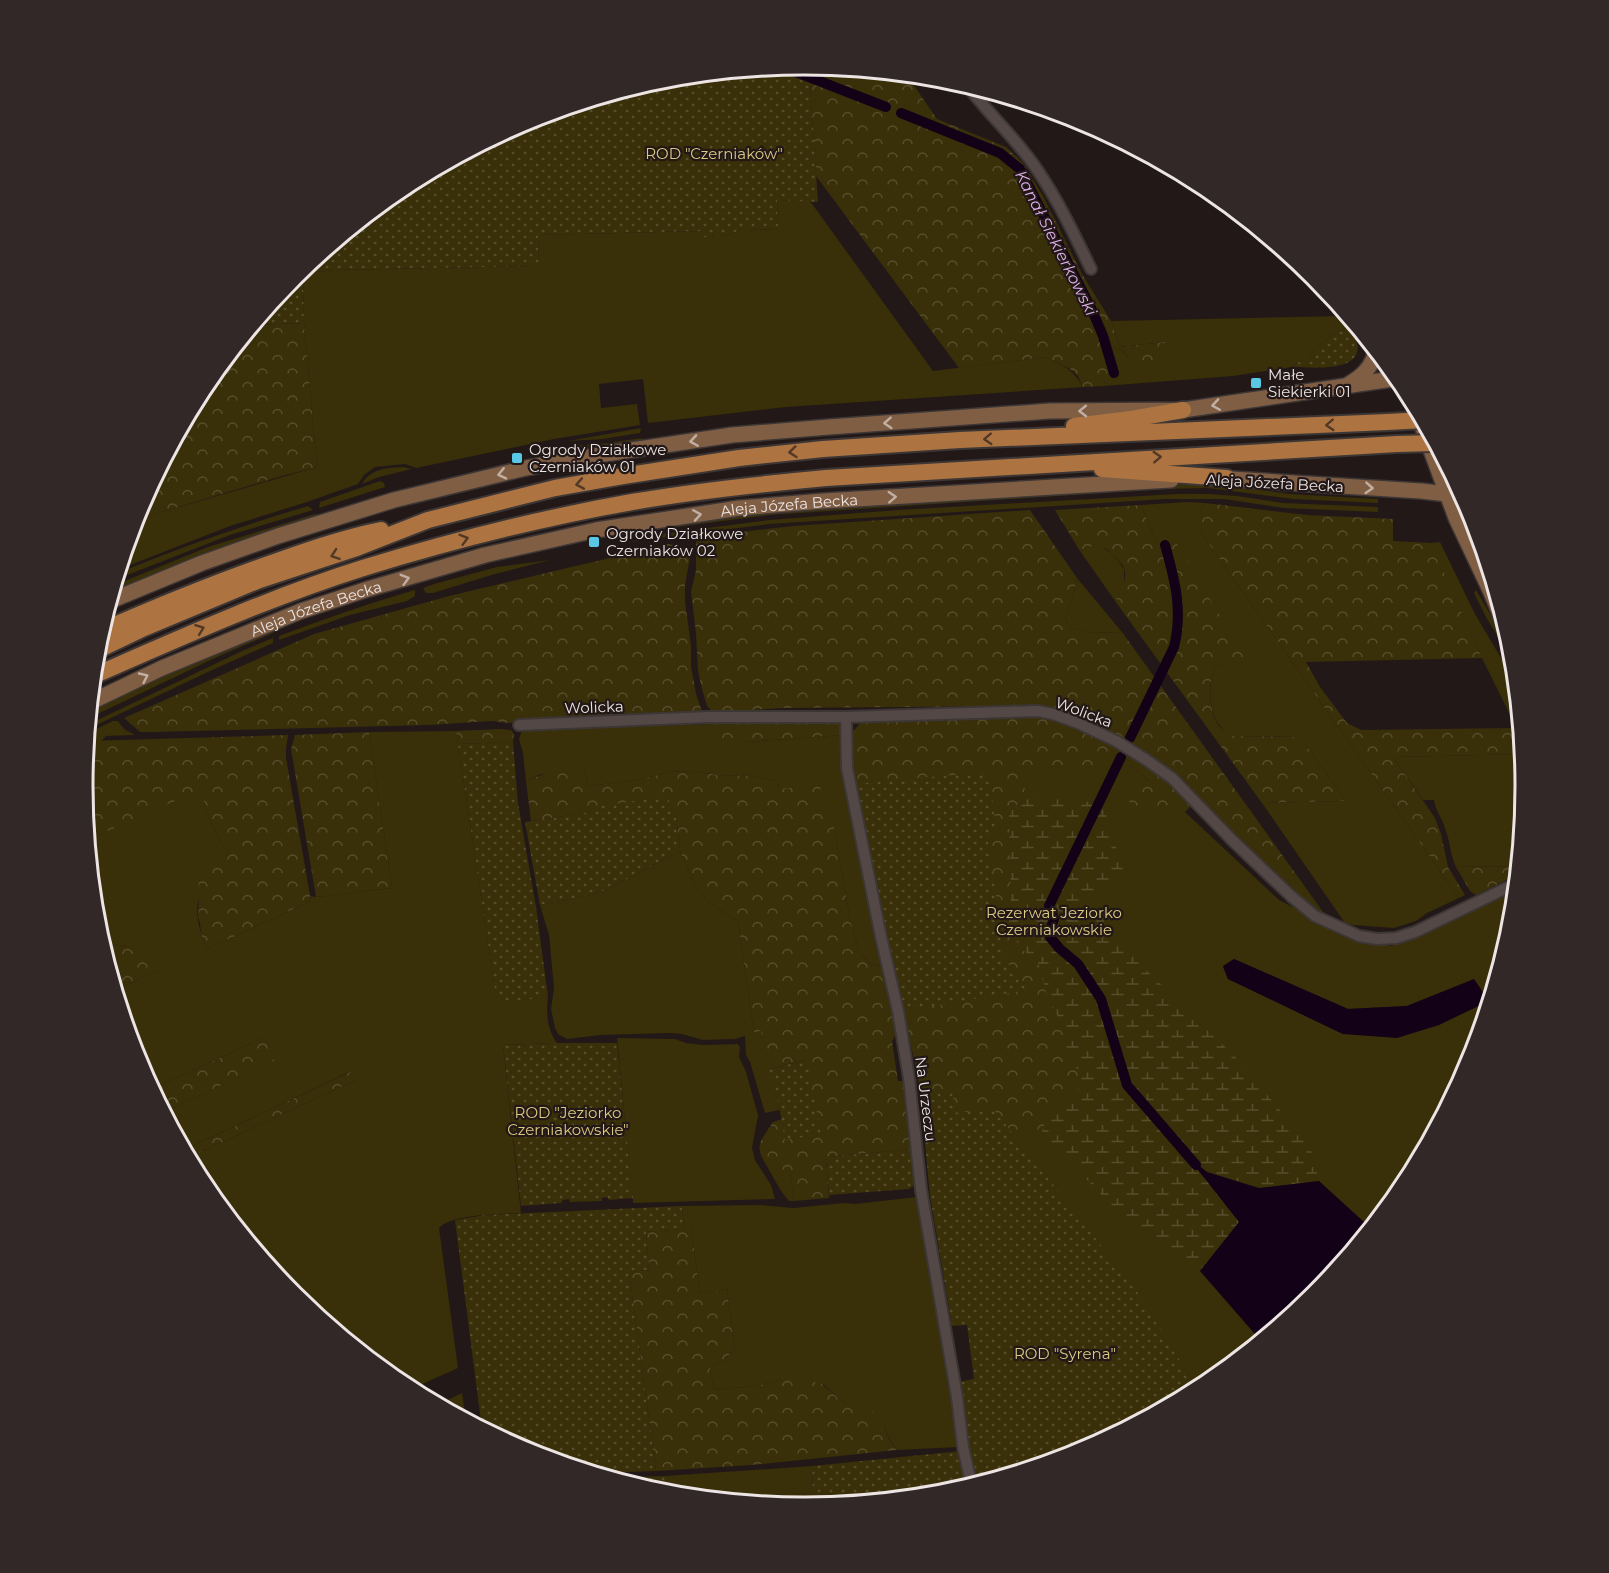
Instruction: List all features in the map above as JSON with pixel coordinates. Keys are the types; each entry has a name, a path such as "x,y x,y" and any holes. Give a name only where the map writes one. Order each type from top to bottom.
{"main road":[{"path":"1347,385 1366,372 1374,360"},
{"path":"1012,438 1077,426 1388,380"},
{"path":"118,598 224,555 394,500 526,468 605,454 732,435 829,427 1050,411 1183,410"},
{"path":"114,617 176,598 341,539 555,489 739,458 823,449 1012,438 1414,421"},
{"name":"Aleja Józefa Becka","path":"103,672 188,633 294,592 362,569 474,536 632,502 826,477 1428,443"},
{"path":"1036,465 1227,478"},
{"name":"Aleja Józefa Becka","path":"99,698 173,664 301,611 368,589 485,555 596,530 739,508 1159,480 1227,478 1452,493"},
{"path":"1454,497 1456,518 1484,578"},
{"path":"108,645 257,581 354,549 429,520"},
{"path":"112,626 176,598"},
{"path":"102,676 127,661"}],"street":[{"path":"978,97 1037,169 1091,269"},
{"name":"Wolicka","path":"519,725 708,717 846,717 1038,711 1078,723 1116,741 1145,759 1172,778 1292,897 1315,916 1359,936 1377,939 1396,938 1415,932 1509,887"},
{"name":"Na Urzeczu","path":"846,717 847,768 898,1011 909,1078 921,1190 957,1397 963,1447 970,1478"}],"green space":[{"path":"811,75 913,84 937,119 1006,147 1023,163 1043,196 1082,274 1111,321 1120,347 1165,342 1164,359 1150,364 1141,364 1136,363 1122,350 1109,349 1104,351 1108,378 1105,379 1104,386 1083,387 1078,376 1070,369 1045,357 959,368 816,176"},
{"name":"ROD \"Czerniaków\"","path":"811,75 818,202 777,200 778,229 741,230 728,235 710,237 710,241 707,241 707,237 703,237 702,231 538,235 539,266 332,270 312,273 371,222 409,195 490,148 532,129 620,99 666,89 712,81"},
{"path":"777,200 810,201 933,371 1045,357 1067,368 1083,387 786,407 648,423 643,379 599,384 601,408 637,404 640,425 554,439 416,468 405,464 375,467 364,475 358,484 230,526 129,566 146,518 317,467 304,323 303,281 312,273 332,270 539,266 538,235 702,231 710,241 710,237 728,235 741,230 778,229"},
{"name":"ROD \"Czerniaków\"","path":"303,281 304,323 264,325"},
{"path":"1338,316 1348,327 1328,338 1310,355 1292,367 1233,376 1104,386 1103,351 1112,348 1119,349 1128,357 1141,363 1164,359 1165,342 1120,347 1111,321"},
{"path":"304,323 317,467 146,518 188,431 240,353 264,325"},
{"path":"1348,327 1355,336 1357,353 1352,360 1333,367 1292,367 1310,355 1328,338"},
{"path":"641,428 640,433 603,439 568,441"},
{"path":"641,438 641,442 607,448 558,451 557,447 609,443"},
{"path":"403,467 412,469 379,477 362,484 375,472"},
{"path":"380,481 385,487 319,508 320,502"},
{"path":"1203,484 1290,494 1378,499 1378,503 1293,499 1207,488 1164,489 769,515 660,529 635,535 627,533 729,515"},
{"path":"1177,494 1237,496 1283,503 1378,507 1378,512 1284,508 1224,499 1166,499 769,524 628,542 661,534 769,520"},
{"path":"1205,503 1201,510 1199,530 1459,898 1427,913 1416,921 1394,928 1345,923 1262,803 1346,801 1300,737 1230,736 1216,720 1210,697 1215,667 1224,663 1247,662 1156,541 1141,505"},
{"path":"1205,503 1307,515 1393,519 1393,541 1431,543 1482,658 1306,662 1320,687 1347,723 1361,730 1513,728 1515,754 1393,757 1435,818 1448,867 1465,895 1459,898 1199,530 1197,518"},
{"path":"1141,505 1156,541 1173,537 1248,663 1224,663 1215,667 1210,697 1215,720 1219,726 1231,736 1300,737 1346,801 1262,803 1115,601 1124,581 1123,566 1114,555 1101,547 1091,546 1080,551 1055,510"},
{"path":"308,506 313,510 230,535 125,576 127,569 236,529"},
{"path":"1030,510 1077,578 1065,618 1070,628 1091,633 1122,632 1326,916 1311,907 1238,841 1180,779 1132,744 1102,728 1067,716 1032,706 784,708 713,712 707,706 698,671 691,592 696,570 696,537 793,526"},
{"path":"315,514 320,517 121,591 124,582 208,547"},
{"path":"1440,542 1475,614 1505,664 1512,719 1482,658 1431,543"},
{"path":"669,544 688,548 690,557 685,585 685,602 691,645 691,666 702,712 508,723 492,721 428,725 153,732 140,732 124,718 314,634 449,596"},
{"path":"1088,546 1100,546 1113,554 1124,569 1124,586 1115,601 1080,551"},
{"path":"550,560 433,593 426,593 423,588 497,567"},
{"path":"1077,578 1122,632 1090,633 1070,628 1065,618"},
{"path":"415,590 415,596 407,601 350,615 279,640 279,636"},
{"path":"1476,590 1497,626 1501,641 1486,617 1474,593"},
{"path":"276,627 273,633 97,714 98,703"},
{"path":"273,638 273,643 96,725 97,720"},
{"path":"1052,716 1121,748 1117,757 1099,749 1092,771 1024,772 1025,795 1009,815 1011,890 1009,924 1019,947 1038,962 1046,992 1060,1021 1066,1046 1079,1074 1078,1092 1065,1102 1050,1107 1042,1132 1016,1138 993,1109 957,1113 932,1090 920,1092 903,1011 1027,990 1004,958 1001,946 1003,945 986,832 996,830 989,774 854,784 852,733 861,722"},
{"path":"842,720 843,735 717,742 711,735 711,724"},
{"path":"118,721 124,729 135,735 106,736 100,742 95,742 96,729"},
{"path":"711,724 711,735 745,742 843,735 845,790 884,967 871,964 859,952 850,919 834,827 827,828 779,789 778,781 753,776 717,775 691,771 669,772 638,780 588,786 584,769 539,775 526,781 519,739 522,730"},
{"name":"Rezerwat Jeziorko Czerniakowskie","path":"1028,727 1066,733 1117,756 1121,748 1130,753 1132,766 1279,900 1362,943 1391,946 1405,942 1508,893 1492,971 1462,1059 1421,1142 1396,1182 1369,1220 1308,1290 1238,1351 1193,1382 1133,1287 926,1091 920,1092 918,1072 874,885 851,754 852,730","holes":["1234,959 1348,1009 1407,1006 1474,979 1343,1034 1228,979 1223,967"]},
{"path":"511,730 514,734 513,742 458,744 456,731"},
{"path":"456,731 497,1002 548,997 548,1021 557,1043 503,1045 521,1213 465,1217 445,1223 439,1228 458,1368 420,1385 371,1351 301,1290 240,1220 196,1154 356,1080 349,1072 191,1147 170,1109 273,1061 265,1037 159,1086 147,1059 122,987 157,971 126,946 111,944 99,879 95,837 200,789 212,825 229,856 199,899 198,918 207,949 311,901 311,896 392,888 369,732"},
{"path":"369,732 392,888 316,897 291,749 295,735"},
{"path":"288,735 286,758 311,901 207,949 198,918 198,872 229,856 212,825 200,790 95,837 93,786 95,741"},
{"path":"513,742 518,803 536,907 548,997 497,1003 458,744"},
{"path":"1130,753 1163,777 1192,805 1185,812 1162,816 1152,805 1135,811 1124,793 1149,781 1126,761"},
{"path":"1515,754 1516,786 1511,866 1456,867 1447,833 1434,800 1423,800 1393,757"},
{"path":"584,769 588,786 638,780 669,772 691,771 717,775 753,776 778,781 779,789 820,785 827,827 834,827 850,919 859,952 871,964 884,967 896,1032 892,1041 898,1081 903,1081 914,1149 826,1157 829,1198 794,1201 790,1172 765,1163 761,1156 760,1146 773,1122 782,1119 786,1139 806,1060 769,1069 761,1031 754,1033 738,921 708,902 695,884 680,851 676,816 591,812 531,821 526,781 554,772"},
{"path":"989,773 996,831 987,832 1003,946 1001,946 1004,958 1027,990 903,1011 854,784"},
{"path":"1025,795 1089,802 1107,811 1106,820 1123,866 1116,881 1093,900 1108,929 1143,967 1265,1086 1263,1090 1310,1146 1319,1181 1259,1188 1207,1172 1190,1159 1239,1222 1200,1271 1109,1203 1042,1132 1050,1107 1078,1092 1079,1074 1066,1046 1060,1021 1046,992 1038,962 1019,947 1009,924 1011,894 1009,814"},
{"path":"668,796 672,816 676,815 680,851 608,889 591,895 540,905 525,822 591,812 595,807"},
{"path":"680,851 695,884 708,902 738,921 754,1033 761,1031 780,1110 765,1113 746,1055 745,1036 735,1039 703,1040 670,1033 600,1035 567,1039 558,1034 555,1028 551,1009 554,988 549,935 540,905 591,895 608,889"},
{"path":"1511,866 1510,878 1476,895 1470,891 1456,867"},
{"path":"111,944 128,947 139,952 157,971 122,987"},
{"path":"265,1037 274,1061 170,1109 159,1086"},
{"path":"617,1038 675,1039 703,1045 738,1044 739,1057 746,1072 758,1115 752,1148 755,1160 771,1185 775,1199 633,1203"},
{"name":"ROD \"Jeziorko Czerniakowskie\"","path":"617,1043 633,1198 609,1200 607,1197 602,1198 602,1201 570,1202 569,1199 561,1203 521,1206 503,1045"},
{"path":"807,1060 821,1134 785,1140 769,1069"},
{"path":"350,1072 356,1080 196,1154 191,1147"},
{"name":"ROD \"Syrena\"","path":"932,1090 952,1092 957,1113 993,1109 1134,1287 1193,1382 1119,1425 1077,1444 972,1478 959,1382 974,1379 967,1325 952,1326 930,1196 920,1092"},
{"path":"914,1149 916,1184 909,1189 829,1195 826,1157"},
{"path":"765,1163 790,1171 794,1201 789,1201 785,1197"},
{"path":"917,1197 959,1447 897,1450 884,1426 843,1402 823,1384 783,1380 755,1386 714,1390 710,1368 723,1361 735,1349 727,1289 700,1293 691,1228 684,1229 682,1206 760,1205 793,1208"},
{"path":"682,1206 684,1229 646,1232 649,1270 629,1272 656,1471 615,1472 532,1444 481,1420 455,1220 485,1215"},
{"path":"691,1228 700,1293 727,1289 735,1349 723,1361 710,1368 714,1390 755,1386 783,1380 806,1380 822,1384 843,1402 878,1415 897,1450 752,1465 656,1471 629,1272 649,1270 646,1232"},
{"path":"462,1393 465,1411 449,1403 446,1401"},
{"path":"961,1451 966,1479 897,1492 851,1496 804,1498 755,1496 813,1493 812,1466"},
{"path":"812,1466 813,1493 755,1496 712,1492 665,1484 665,1476"},
{"path":"665,1476 665,1484 634,1477"}],"shaded area":[{"path":"1234,959 1348,1009 1407,1006 1474,979 1485,994 1481,1005 1439,1025 1397,1038 1343,1034 1228,979 1223,966"},
{"path":"1187,1156 1207,1172 1259,1188 1319,1181 1365,1225 1308,1290 1256,1336 1200,1271 1239,1222"}],"waterway":[{"name":"Kanał Siekierkowski","path":"804,75 886,107"},
{"name":"Kanał Siekierkowski","path":"901,113 1000,153 1020,169 1092,310 1103,336 1114,373"},
{"name":"Kanał Siekierkowski","path":"1130,738 1174,647 1177,634 1177,596 1165,545"},
{"name":"Kanał Siekierkowski","path":"1121,757 1049,906 1054,919 1050,937 1078,964 1101,999 1127,1085 1196,1165"}],"place":[{"name":"Małe Siekierki 01","path":"1256,383"},
{"name":"Ogrody Działkowe Czerniaków 01","path":"517,458"},
{"name":"Ogrody Działkowe Czerniaków 02","path":"594,542"}]}
